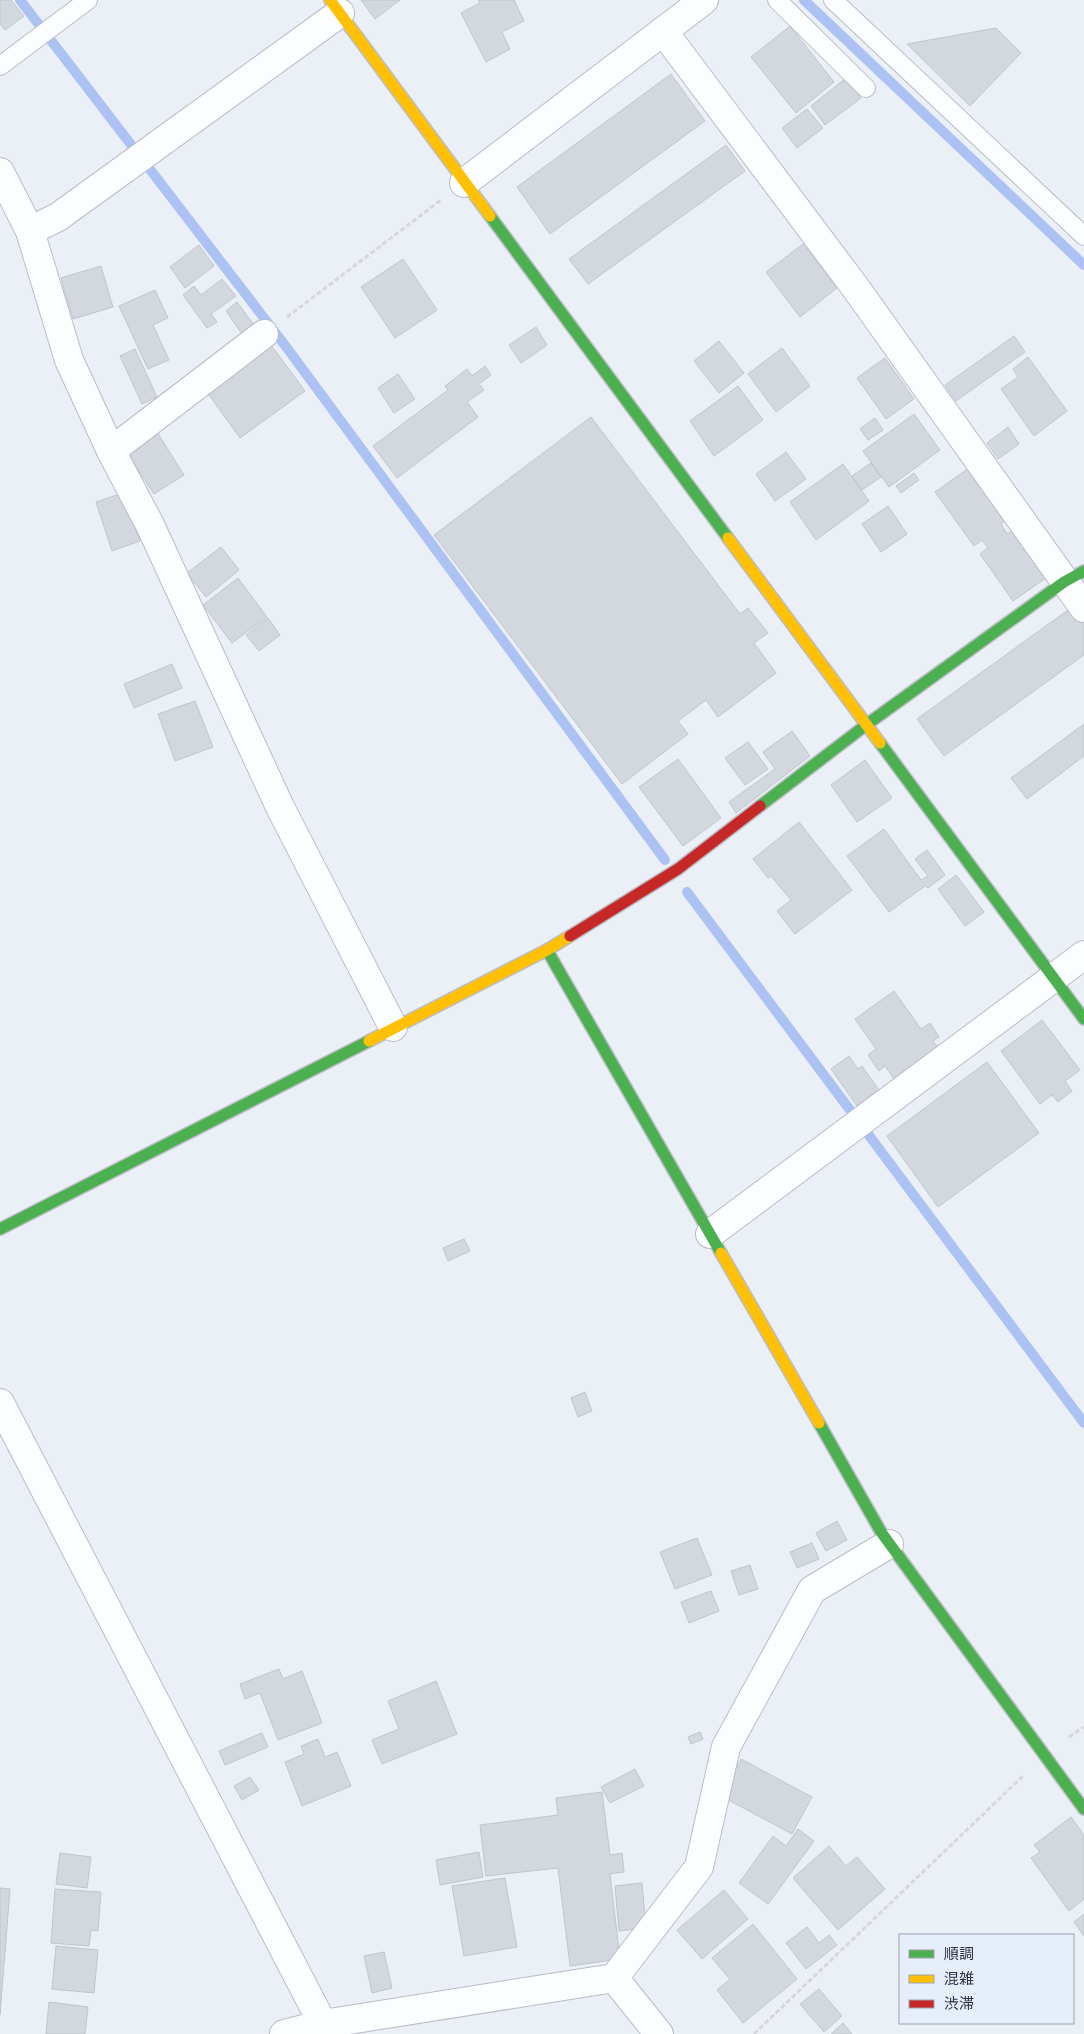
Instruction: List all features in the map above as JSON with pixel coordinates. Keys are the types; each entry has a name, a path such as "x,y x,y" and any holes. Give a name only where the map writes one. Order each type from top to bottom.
{"street":[{"path":"464,183 704,0"},
{"path":"30,231 58,217 144,155 335,7 1084,1019"},
{"path":"663,31 1074,576 1084,608"},
{"path":"0,172 30,231 69,360 111,451 150,525 280,807 393,1027"},
{"path":"111,451 273,328"},
{"path":"0,1229 547,950 678,869 866,725 1074,576"},
{"path":"547,950 889,1544 1084,1809"},
{"path":"710,1234 1084,955"},
{"path":"0,1403 325,2029"},
{"path":"284,2034 325,2029 614,1978 699,1867 726,1747 812,1590 889,1544"},
{"path":"614,1978 659,2034"}],"lane":[{"path":"0,66 88,0"},
{"path":"777,0 866,88"},
{"path":"833,0 1084,236"}],"path":[{"path":"273,328 464,183"},
{"path":"754,2034 1045,1755 1084,1727"}],"building":[{"path":"0,0 11,0 24,16 5,30 0,24"},
{"path":"361,0 400,0 375,19"},
{"path":"478,0 514,0 524,21 502,32 510,49 486,62 461,13 480,3"},
{"path":"790,26 834,82 796,113 751,57"},
{"path":"996,28 1021,53 970,106 907,44"},
{"path":"671,74 705,121 550,234 517,187"},
{"path":"846,78 861,98 825,125 811,106"},
{"path":"807,109 823,128 797,148 782,128"},
{"path":"726,145 745,171 588,284 569,259"},
{"path":"803,244 837,288 800,317 766,272"},
{"path":"199,245 214,266 185,288 170,267"},
{"path":"403,259 437,310 395,338 361,287"},
{"path":"101,266 113,307 73,319 61,278"},
{"path":"222,279 236,296 211,314 217,322 207,328 183,295 194,286 201,295"},
{"path":"155,290 168,318 153,325 169,360 148,369 119,306"},
{"path":"237,302 254,325 242,334 226,311"},
{"path":"536,327 547,345 521,363 509,345"},
{"path":"1014,336 1025,352 956,401 945,385"},
{"path":"268,341 305,391 240,438 204,388"},
{"path":"719,341 744,373 719,393 694,361"},
{"path":"782,348 810,386 776,412 748,374"},
{"path":"135,349 157,397 142,404 120,356"},
{"path":"1028,357 1067,411 1034,436 1001,389 1018,377 1013,369"},
{"path":"885,358 914,399 886,419 857,378"},
{"path":"485,366 491,375 479,384 484,390 467,402 478,417 397,478 373,446 448,390 445,386 467,369 472,376"},
{"path":"398,374 415,399 394,413 378,388"},
{"path":"738,386 763,420 714,456 690,421"},
{"path":"914,414 940,450 889,487 863,451"},
{"path":"591,417 740,614 748,608 768,633 754,643 776,673 718,717 706,700 678,721 688,734 622,784 434,535"},
{"path":"875,418 883,430 868,440 860,429"},
{"path":"1008,427 1019,444 998,459 987,443"},
{"path":"157,432 184,475 154,494 126,452"},
{"path":"786,452 806,479 775,501 756,474"},
{"path":"871,463 881,477 862,490 852,476"},
{"path":"843,464 869,501 816,540 790,502"},
{"path":"969,468 1005,521 1001,524 1007,534 1013,530 1046,578 1013,601 980,554 988,548 982,540 974,546 935,492"},
{"path":"914,473 919,480 901,493 896,486"},
{"path":"123,493 140,541 112,551 96,502"},
{"path":"888,506 907,534 881,552 862,524"},
{"path":"221,547 239,570 206,597 187,573"},
{"path":"238,578 267,617 232,643 203,605"},
{"path":"1072,607 1084,623 1084,655 944,756 917,719"},
{"path":"268,618 280,635 259,651 246,635"},
{"path":"172,664 182,688 134,708 124,684"},
{"path":"195,701 213,747 175,761 158,714"},
{"path":"1084,724 1084,756 1027,799 1011,778"},
{"path":"792,731 810,756 736,813 729,802 775,769 763,752"},
{"path":"748,742 768,769 745,785 725,758"},
{"path":"678,759 721,818 683,846 639,787"},
{"path":"865,760 892,798 857,822 831,785"},
{"path":"799,822 852,890 795,934 777,911 791,900 771,876 768,878 753,859"},
{"path":"884,829 921,880 928,876 915,859 927,850 945,875 928,888 925,886 889,912 847,856"},
{"path":"956,875 984,912 965,926 938,889"},
{"path":"894,991 921,1029 930,1023 939,1037 933,1041 938,1047 894,1079 885,1066 879,1071 868,1055 876,1049 855,1019"},
{"path":"1042,1020 1080,1070 1065,1081 1072,1091 1058,1102 1052,1095 1040,1104 1001,1051"},
{"path":"849,1056 858,1069 862,1066 879,1090 857,1106 831,1069"},
{"path":"987,1062 1039,1133 938,1207 887,1136"},
{"path":"464,1239 470,1251 448,1261 443,1248"},
{"path":"585,1392 592,1411 578,1417 571,1398"},
{"path":"837,1521 847,1540 826,1551 816,1533"},
{"path":"697,1538 712,1575 675,1589 660,1552"},
{"path":"812,1543 819,1559 797,1568 790,1552"},
{"path":"750,1565 758,1589 739,1595 731,1571"},
{"path":"711,1591 719,1611 689,1623 681,1602"},
{"path":"279,1669 283,1679 302,1671 322,1723 278,1740 260,1693 245,1699 240,1684"},
{"path":"436,1681 457,1734 382,1764 372,1740 399,1729 388,1701"},
{"path":"700,1732 703,1739 691,1744 688,1737"},
{"path":"262,1733 268,1747 225,1765 219,1751"},
{"path":"318,1739 325,1757 337,1752 351,1786 302,1806 285,1762 304,1754 301,1746"},
{"path":"741,1759 812,1797 792,1834 721,1796"},
{"path":"635,1769 644,1786 610,1803 601,1787"},
{"path":"250,1777 259,1790 242,1800 234,1786"},
{"path":"602,1792 610,1855 622,1853 624,1872 610,1874 620,1959 570,1966 558,1868 486,1876 480,1825 558,1815 556,1798"},
{"path":"1071,1817 1084,1835 1084,1899 1069,1911 1031,1858 1040,1852 1034,1845"},
{"path":"798,1829 814,1841 768,1904 739,1883 773,1836 786,1846"},
{"path":"829,1846 846,1866 857,1857 885,1889 838,1930 793,1878"},
{"path":"479,1852 483,1877 440,1885 436,1860"},
{"path":"60,1853 91,1857 87,1888 56,1884"},
{"path":"505,1878 517,1947 464,1956 452,1886"},
{"path":"642,1883 646,1928 619,1931 615,1886"},
{"path":"0,1888 10,1889 0,2015"},
{"path":"55,1889 101,1892 98,1931 91,1930 89,1946 51,1943"},
{"path":"724,1890 748,1919 702,1959 677,1930"},
{"path":"1084,1914 1084,1936 1074,1922"},
{"path":"753,1924 797,1979 743,2023 717,1990 730,1979 712,1958"},
{"path":"807,1927 819,1943 829,1935 837,1945 806,1969 786,1943"},
{"path":"56,1946 98,1950 94,1993 52,1989"},
{"path":"384,1952 392,1988 372,1993 364,1956"},
{"path":"819,1989 842,2016 824,2032 800,2004"},
{"path":"49,2002 88,2007 85,2034 46,2034"},
{"path":"843,2023 852,2034 831,2034"}],"waterway":[{"path":"20,0 284,344 665,860"},
{"path":"804,0 1084,265"},
{"path":"687,892 1084,1423"}],"traffic: fast":[{"path":"490,216 728,538"},
{"path":"760,806 866,725 1064,582 1084,571"},
{"path":"880,743 1084,1019"},
{"path":"547,950 721,1253"},
{"path":"0,1229 369,1041"},
{"path":"819,1423 881,1532 1084,1809"}],"traffic: slow":[{"path":"330,0 490,216"},
{"path":"728,538 880,743"},
{"path":"369,1041 547,950 570,936"},
{"path":"721,1253 819,1423"}],"traffic: jam":[{"path":"570,936 678,869 760,806"}]}
